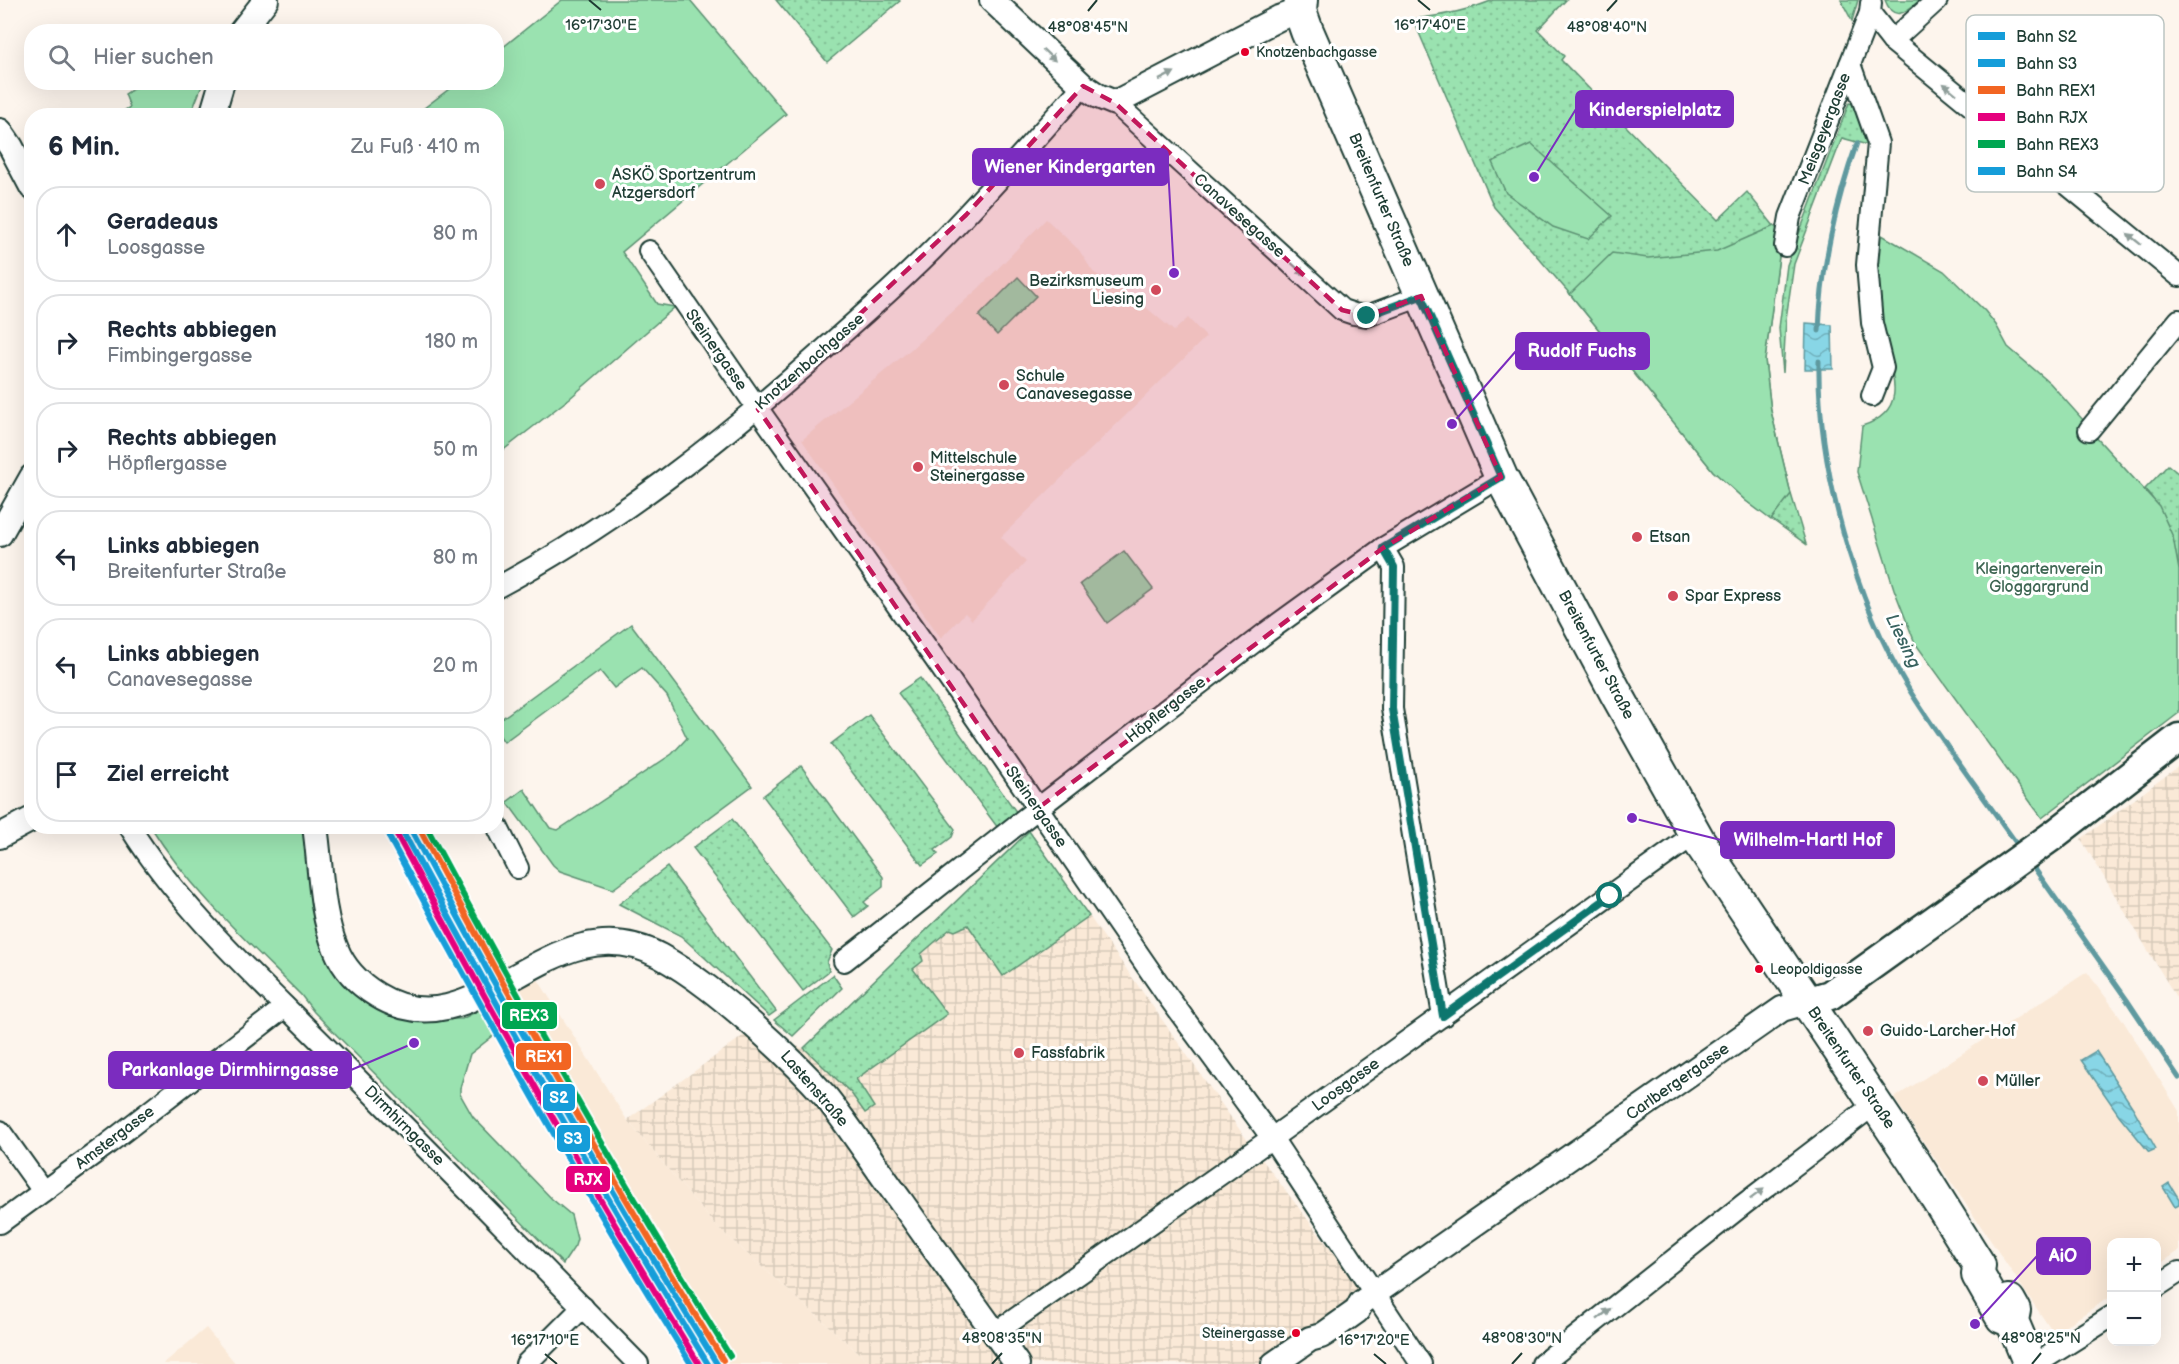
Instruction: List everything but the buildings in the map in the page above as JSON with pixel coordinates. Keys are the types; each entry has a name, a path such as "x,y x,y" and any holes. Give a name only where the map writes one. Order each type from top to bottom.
{"main road":[{"name":"Breitenfurter Straße","path":"1300,6 1421,296 1501,477 1616,693 1695,834 1979,1264 1978,1275 2002,1317 2012,1321 2030,1364"},
{"name":"Carlbergergasse","path":"1806,1002 1830,995 2049,839 2179,738"}],"street":[{"path":"247,24 266,0"},
{"name":"Canavesegasse","path":"992,0 1083,86 1115,103 1342,310 1367,316 1421,296"},
{"path":"1892,41 1936,0"},
{"path":"1115,103 1300,6"},
{"path":"1871,6 1892,41 1966,102"},
{"name":"Meisgeyergasse","path":"1785,246 1790,218 1871,6"},
{"path":"1850,64 1878,143 1867,265 1872,323 1883,368 1872,396"},
{"name":"Knotzenbachgasse","path":"504,583 573,544 660,485 758,409 872,308 958,223 1083,86"},
{"path":"214,108 220,90"},
{"path":"4,143 24,174"},
{"path":"2076,192 2179,276"},
{"name":"Steinergasse","path":"649,251 1166,994 1272,1138 1368,1298 1407,1342 1421,1364"},
{"path":"2089,430 2179,320"},
{"name":"Höpflergasse","path":"844,961 1268,632 1383,548 1501,477"},
{"path":"0,534 24,491"},
{"path":"1383,548 1394,567 1392,709 1443,1016"},
{"path":"0,836 24,823"},
{"name":"Dirmhirngasse","path":"134,834 148,856 198,916 638,1364"},
{"name":"Lastenstraße","path":"316,834 331,935 345,966 355,978 381,997 406,1007 441,1009 454,1006 574,948 599,943 628,944 658,955 706,984 782,1052 826,1097 1017,1364"},
{"path":"501,834 518,868"},
{"name":"Loosgasse","path":"995,1333 1272,1138 1695,834"},
{"name":"Carlbergergasse","path":"1274,1364 1310,1339 1321,1336 1358,1311 1368,1298 1782,1009 1806,1002"},
{"name":"Amstergasse","path":"0,1223 105,1146 285,1007"},
{"path":"1542,1364 1875,1104"},
{"path":"0,1131 43,1191"},
{"path":"2161,1284 2179,1272"},
{"path":"526,1364 583,1307"},
{"path":"2036,1364 2107,1319"}],"highlighted area":[{"path":"1083,86 1115,103 1342,310 1367,316 1421,296 1501,477 1383,548 1037,809 758,409 966,215"}],"shaded area":[{"path":"1046,219 1079,250 1093,272 1141,303 1174,331 1188,318 1206,337 1001,537 1026,562 972,620 965,613 941,638 802,440 910,350 979,288"},
{"path":"2179,766 2179,1002 2081,839"},
{"path":"1029,831 1242,1133 1371,1303 1280,1364 871,1364 715,1225 627,1120 743,1036 805,1048"},
{"path":"2087,972 2122,1019 2179,1111 2179,1251 2161,1263 2161,1238 2107,1238 2107,1299 2054,1334 1894,1098"},
{"path":"537,978 627,1120 715,1225 871,1364 692,1364 664,1324 586,1188 509,1043 493,1007 495,1006 493,1002"},
{"path":"206,1328 236,1364 163,1364"}],"green space":[{"name":"ASKÖ Sportzentrum Atzgersdorf","path":"562,0 690,0 786,114 622,252 657,304 675,307 570,398 504,450 504,108 424,108 448,90 504,90 504,46"},
{"path":"776,0 899,0 900,1 827,62"},
{"path":"1493,0 1566,0 1538,30 1564,56 1561,60 1718,220 1747,192 1782,234 1765,360 1771,411 1806,544 1746,501 1713,471 1570,294 1494,207 1413,19 1454,12"},
{"path":"1841,0 1858,0 1852,21"},
{"path":"1885,0 1920,0 1906,11 1897,13 1892,12"},
{"path":"131,90 200,90 193,108 128,108 125,94"},
{"path":"1849,103 1858,105 1871,146 1842,138 1794,264 1786,319 1783,373 1779,328 1787,265"},
{"path":"1531,144 1612,216 1588,239 1553,227 1506,193 1492,162"},
{"path":"1774,226 1782,234 1765,360 1771,411 1791,494 1771,520 1713,471 1570,294 1612,253 1648,258 1717,251"},
{"name":"Kleingartenverein Gloggargrund","path":"1875,231 1944,271 1985,311 2008,347 2050,383 2084,421 2083,423 2159,506 2173,537 2179,570 2179,713 2042,818 1915,643 1894,589 1857,472 1862,426 1879,418 1889,408 1894,396 1894,382 1877,312"},
{"path":"1018,277 1036,296 997,335 979,316"},
{"path":"2168,465 2179,474 2179,570 2164,517 2145,489"},
{"path":"1124,551 1153,589 1107,623 1080,584"},
{"path":"631,624 752,786 613,889 560,871 553,865 507,802 524,789 550,828 558,830 672,754 687,738 667,696 642,668 614,688 600,671 504,742 504,717"},
{"path":"920,678 1017,813 998,828 898,693"},
{"path":"869,715 955,829 952,837 935,850 938,854 922,865 831,744"},
{"path":"801,766 883,877 883,887 864,902 868,906 854,917 763,796"},
{"path":"732,819 832,950 827,962 829,971 803,991 693,848"},
{"path":"1029,831 1089,916 1003,976 968,925 955,931 950,929 921,954 923,961 913,969 947,1014 856,1079 874,1107 865,1113 851,1093 804,1048"},
{"path":"156,834 305,834 317,931 325,954 369,1003 388,1013 408,1019 462,1019 483,1008 490,1011 498,1032 470,1054 460,1094 473,1117 552,1199 571,1215 577,1239 563,1264 221,915"},
{"path":"667,867 776,1011 769,1016 681,936 619,904"},
{"path":"833,975 842,988 793,1036 774,1020"}],"water":[{"path":"1806,323 1832,325 1833,369 1805,369"},
{"path":"2096,1051 2156,1149 2149,1152 2119,1115 2081,1060"},
{"path":"2169,1183 2179,1199 2179,1205 2175,1207 2163,1187"}],"waterway":[{"name":"Liesing","path":"1819,331 1820,307 1831,235 1842,188 1857,143"},
{"name":"Liesing","path":"1819,361 1820,402 1832,488 1843,532 1872,616 1910,691 2019,847"},
{"name":"Liesing","path":"2030,862 2179,1078"}],"rail line":[{"name":"RJX","path":"397,834 543,1101 699,1364"},
{"name":"S3","path":"404,834 551,1099 708,1364"},
{"name":"S2","path":"413,834 559,1098 717,1364"},
{"name":"REX1","path":"422,834 566,1096 643,1229 723,1360"},
{"name":"REX3","path":"430,834 574,1094 650,1226 730,1356"},
{"name":"S4","path":"389,837 536,1103 691,1364"}],"place":[{"name":"Knotzenbachgasse","path":"1245,52"},
{"name":"Kinderspielplatz","path":"1534,177"},
{"name":"ASKÖ Sportzentrum Atzgersdorf","path":"600,184"},
{"name":"Wiener Kindergarten","path":"1174,273"},
{"name":"Bezirksmuseum Liesing","path":"1156,290"},
{"name":"Schule Canavesegasse","path":"1004,385"},
{"name":"Rudolf Fuchs","path":"1452,424"},
{"name":"Mittelschule Steinergasse","path":"918,467"},
{"name":"Etsan","path":"1637,537"},
{"name":"Spar Express","path":"1673,596"},
{"name":"Wilhelm-Hartl Hof","path":"1632,818"},
{"name":"Leopoldigasse","path":"1759,969"},
{"name":"Guido-Larcher-Hof","path":"1868,1031"},
{"name":"Parkanlage Dirmhirngasse","path":"414,1043"},
{"name":"Fassfabrik","path":"1019,1053"},
{"name":"Müller","path":"1983,1081"},
{"name":"AiO","path":"1975,1324"},
{"name":"Steinergasse","path":"1296,1333"}],"route":[{"path":"1367,316 1421,296 1501,477 1383,548 1394,567 1392,709 1443,1016 1610,896"}]}
